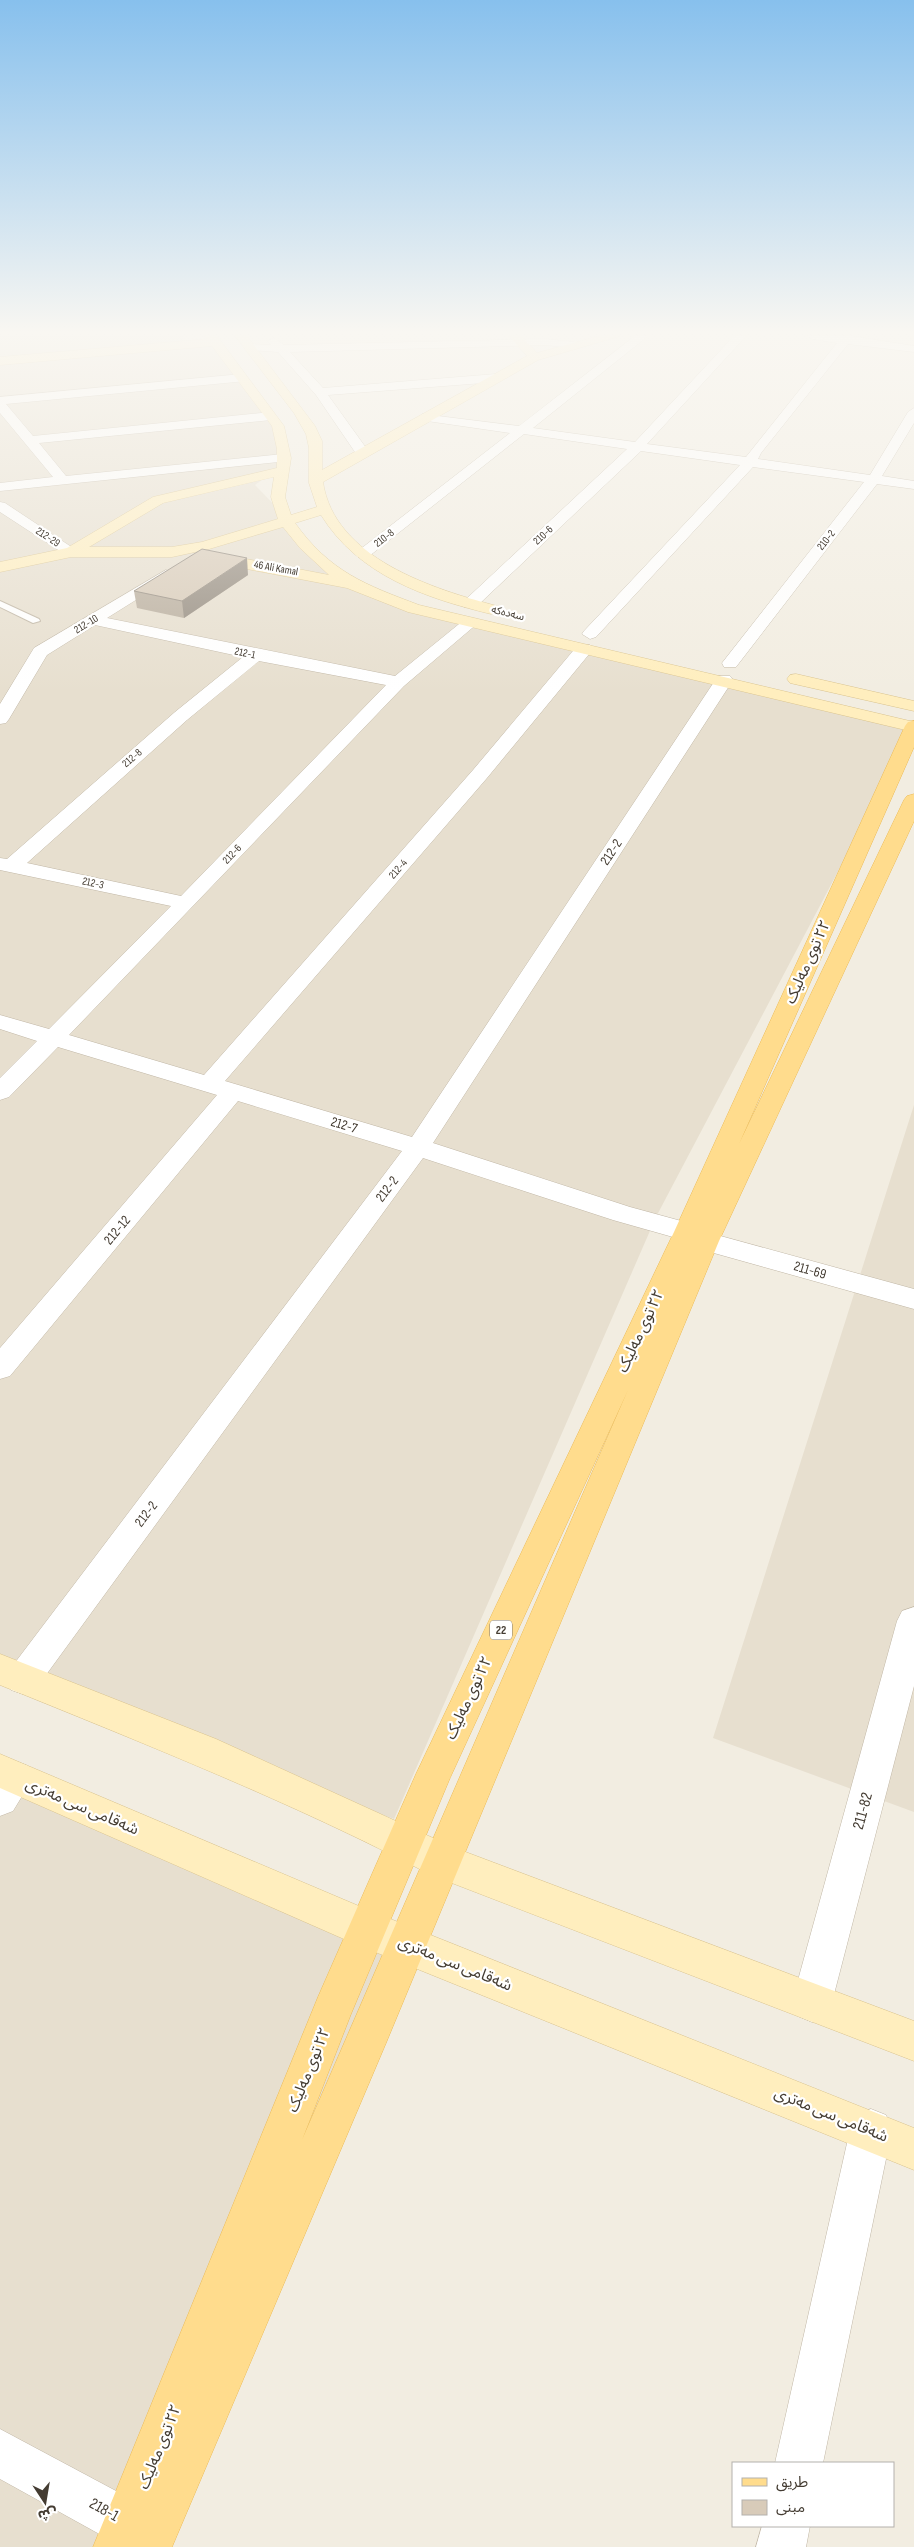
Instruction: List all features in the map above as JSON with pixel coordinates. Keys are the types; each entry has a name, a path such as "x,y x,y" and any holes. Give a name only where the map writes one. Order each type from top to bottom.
{"main road":[{"path":"282,455 282,465 277,483 278,502 286,522 300,540 350,583 414,609 470,613 587,641 722,668 914,727"},
{"name":"سەدەکە","path":"317,455 317,489 326,509 346,541 408,582 470,613 507,613"},
{"path":"316,479 357,455"},
{"path":"71,552 158,500 282,465"},
{"name":"46 Ali Kamal","path":"172,552 204,546 326,509"},
{"name":"46 Ali Kamal","path":"0,568 71,552 172,552 200,555 350,583"},
{"path":"571,629 587,641 608,638"},
{"path":"722,668 750,668"},
{"path":"779,675 914,706"},
{"name":"٢٢ توی مەلیک","path":"131,2539 408,1945 444,1862 697,1236 914,727"},
{"name":"٢٢ توی مەلیک","path":"131,2539 332,2011 434,1774 697,1236 914,800"},
{"path":"12,1674 203,1751 405,1842 444,1862 914,2041"},
{"name":"شەقامی سی مەتری","path":"5,1783 871,2130 914,2149"}],"street":[{"path":"43,455 63,480"},
{"name":"210-8","path":"363,554 490,455"},
{"name":"210-6","path":"470,613 629,455"},
{"path":"703,455 914,485"},
{"name":"212-4","path":"221,1089 587,641 750,462 754,455"},
{"name":"210-2","path":"722,668 874,479 888,455"},
{"path":"0,487 63,480 282,465"},
{"name":"212-29","path":"4,512 71,552"},
{"name":"212-10","path":"0,719 40,652 200,555"},
{"name":"212-6","path":"0,1092 186,903 398,682 470,613"},
{"name":"212-1","path":"93,620 256,655 398,682"},
{"name":"212-8","path":"6,865 181,716 256,655"},
{"name":"212-2","path":"12,1674 418,1147 722,668"},
{"path":"0,690 24,677"},
{"name":"212-3","path":"6,865 186,903"},
{"name":"212-7","path":"0,1022 418,1147 622,1214 697,1236"},
{"name":"212-12","path":"0,1368 221,1089"},
{"name":"211-69","path":"697,1236 914,1299"},
{"name":"211-82","path":"812,2002 914,1621"},
{"path":"799,2462 871,2130"},
{"name":"218-1","path":"0,2453 131,2539"},
{"path":"781,2547 786,2527"}],"lane":[{"path":"0,604 36,621"}],"shaded area":[{"path":"0,455 282,455 284,464 255,485 350,583 464,620 913,729 656,1217 394,1819 0,1669"},
{"path":"914,1105 914,1812 713,1738"},
{"path":"0,1768 419,1952 117,2547 0,2547"}],"building":[{"path":"202,549 247,558 182,601 134,591"}]}
